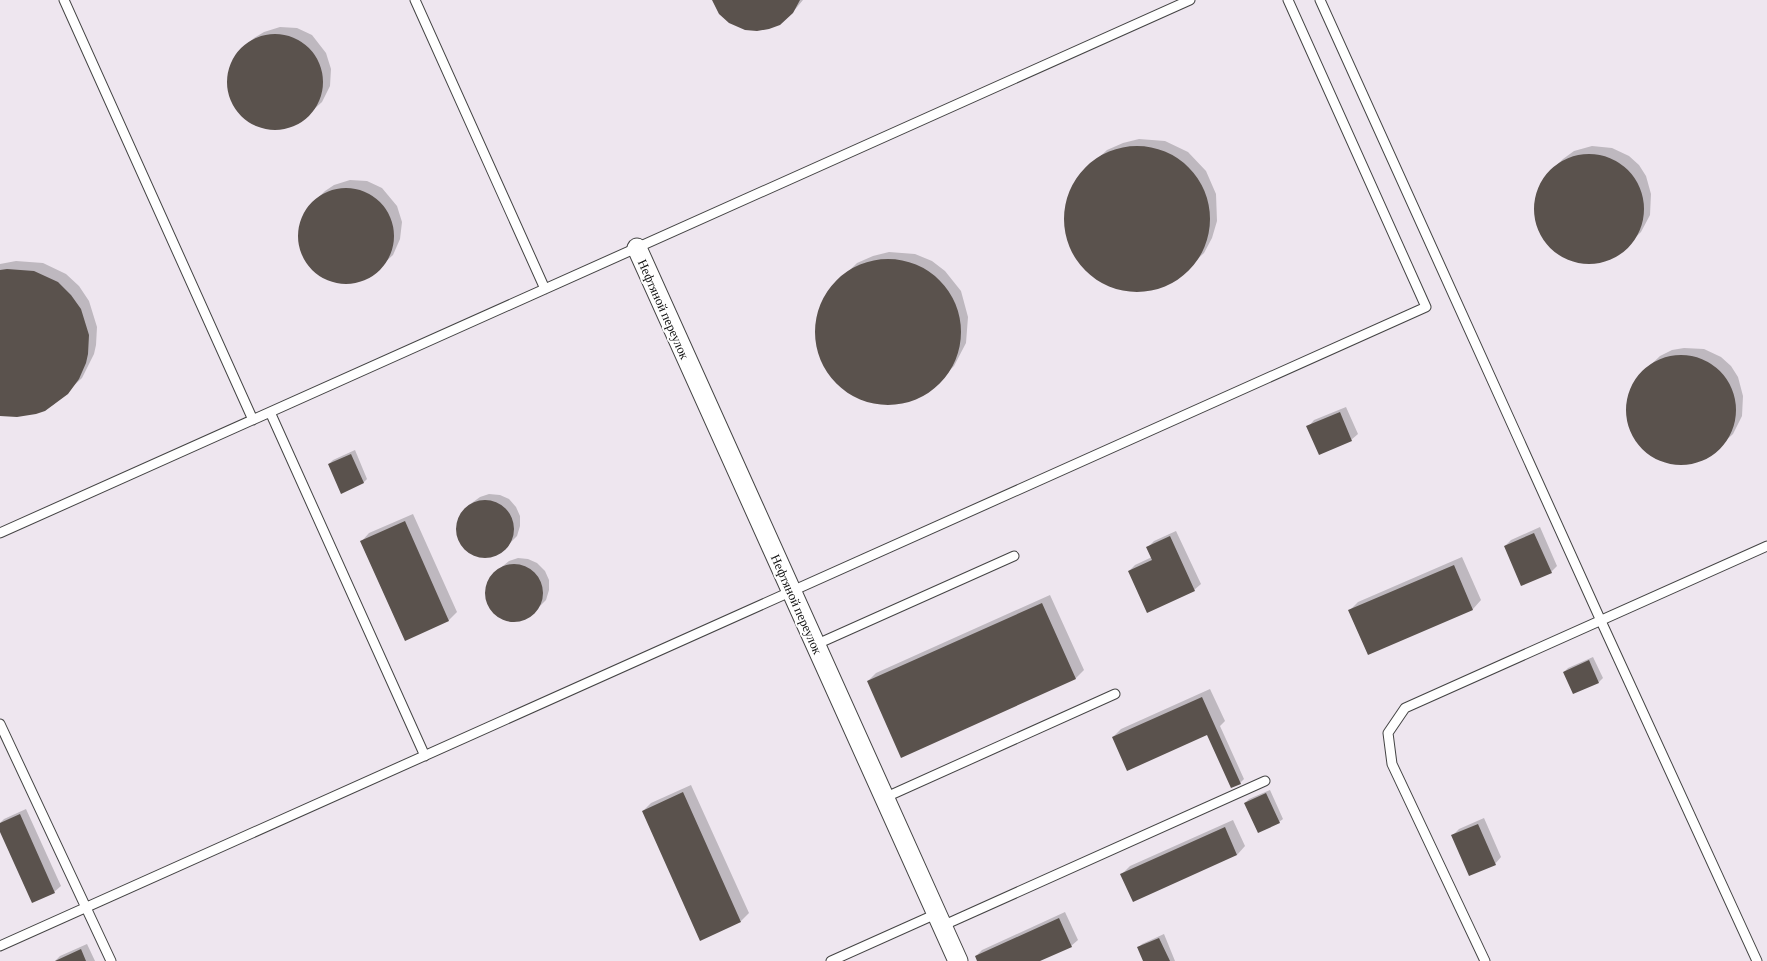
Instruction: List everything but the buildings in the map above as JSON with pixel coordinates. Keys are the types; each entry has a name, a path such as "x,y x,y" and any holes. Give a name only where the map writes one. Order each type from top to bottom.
{"street":[{"name":"Нефтяной переулок","path":"637,248 958,961"}],"lane":[{"path":"64,0 253,420"},
{"path":"416,0 546,289"},
{"path":"0,533 1190,0"},
{"path":"0,946 1426,307 1288,0"},
{"path":"1320,0 1601,621 1757,961"},
{"path":"270,412 425,756"},
{"path":"1485,961 1392,764 1388,733 1405,708 1767,546"},
{"path":"815,645 1014,556"},
{"path":"884,798 1115,694"},
{"path":"0,724 111,961"},
{"path":"831,961 939,920 1265,781"}],"shaded area":[{"path":"0,0 1767,0 1767,961 0,961"}]}
